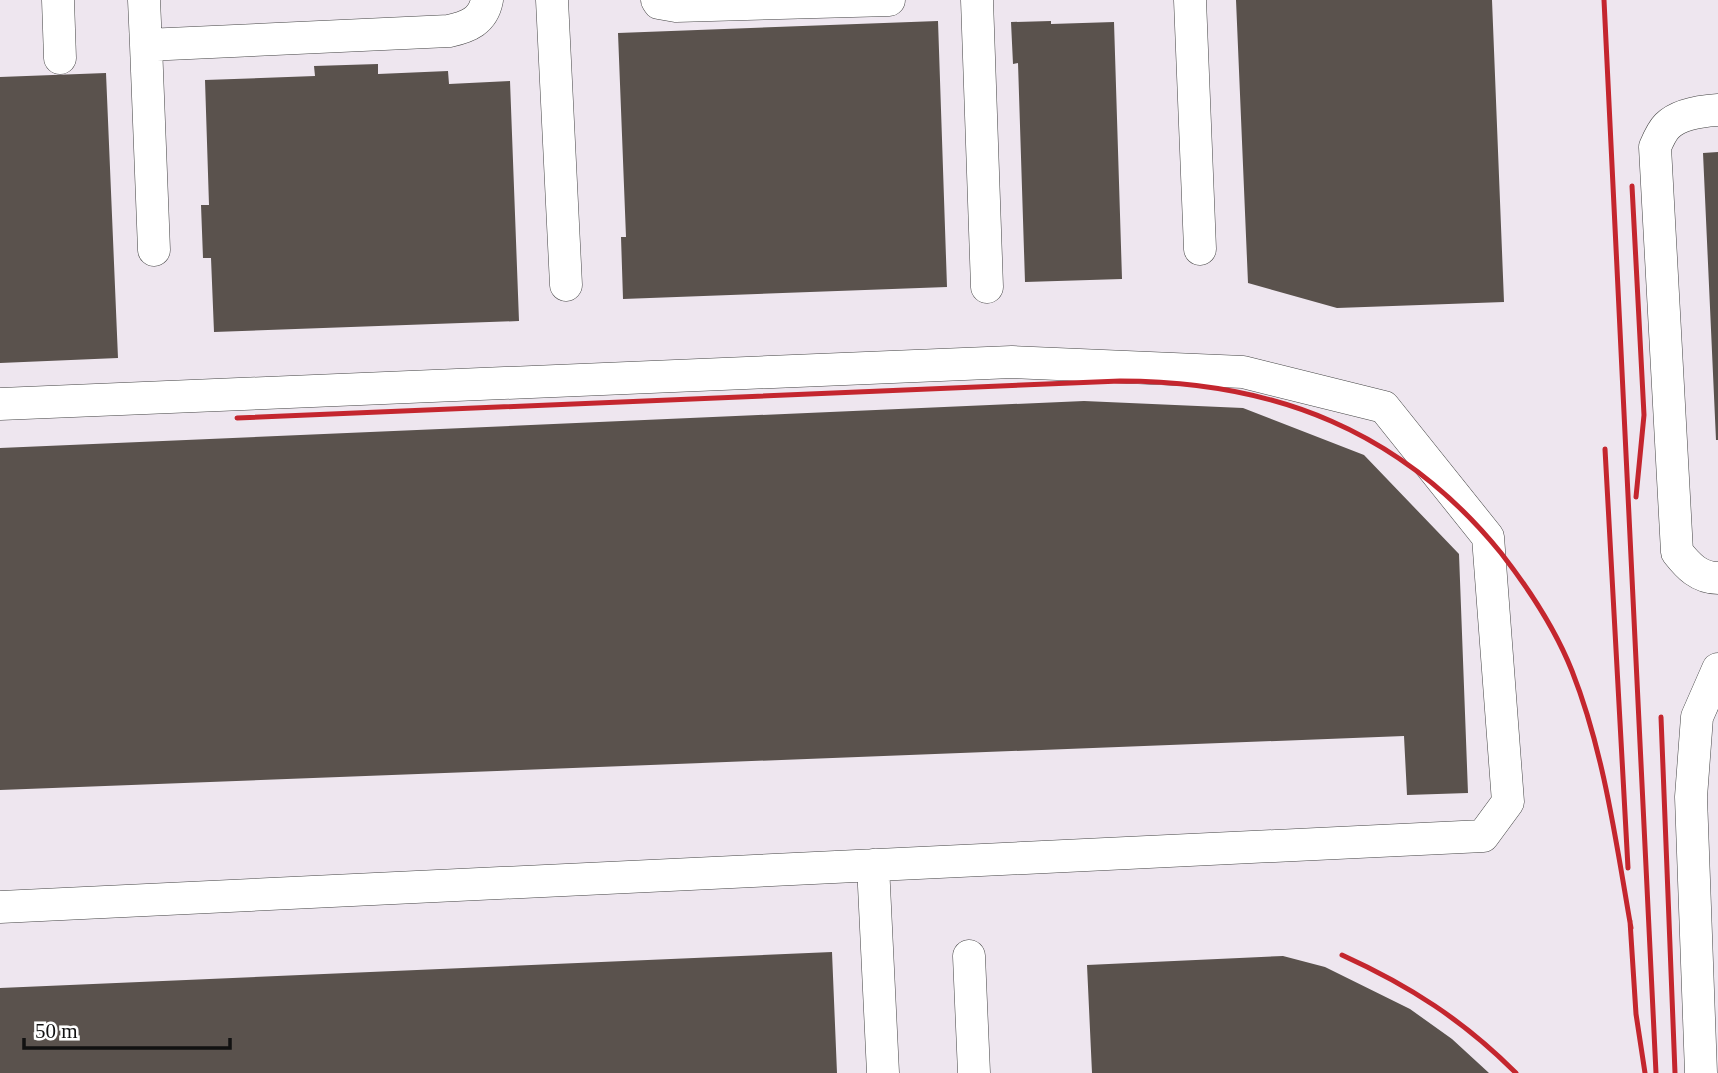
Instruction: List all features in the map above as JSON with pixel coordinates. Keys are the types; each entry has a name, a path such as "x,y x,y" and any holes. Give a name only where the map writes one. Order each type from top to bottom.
{"lane":[{"path":"58,0 60,58"},
{"path":"144,0 154,250"},
{"path":"146,45 449,32 467,27 481,16 487,0"},
{"path":"552,0 566,285"},
{"path":"657,0 659,4 676,6 731,2 889,0"},
{"path":"977,0 986,288"},
{"path":"1190,0 1200,249"},
{"path":"1718,110 1678,119 1667,126 1655,147 1677,552 1691,569 1709,578 1718,578"},
{"path":"0,404 1012,362 1243,372 1384,407 1488,537 1508,802 1483,836 0,907"},
{"path":"1701,1073 1691,797 1696,717 1718,669"},
{"path":"873,865 883,1073"},
{"path":"969,956 974,1073"}],"shaded area":[{"path":"0,0 1718,0 1718,1073 0,1073"}],"building":[{"path":"1236,0 1492,0 1504,302 1337,308 1248,283"},
{"path":"938,21 947,287 623,299 621,237 626,237 618,33"},
{"path":"1051,21 1051,24 1114,22 1122,279 1025,282 1018,63 1013,64 1011,22"},
{"path":"378,64 378,74 448,71 449,84 510,81 519,321 214,332 211,258 203,258 201,205 209,205 205,80 315,76 314,66"},
{"path":"106,73 118,358 0,363 0,77"},
{"path":"1718,152 1718,440 1716,440 1703,153"},
{"path":"1084,401 1243,408 1364,455 1459,554 1468,793 1407,795 1404,736 0,790 0,448"},
{"path":"832,952 837,1073 0,1073 0,988"},
{"path":"1283,956 1325,967 1410,1009 1452,1039 1489,1073 1092,1073 1087,965"}],"railway":[{"path":"1604,0 1656,1073"},
{"path":"1632,186 1644,415 1636,497"},
{"path":"237,418 1120,381 1177,383 1231,391 1283,403 1331,421 1378,445 1422,475 1463,511 1501,553 1531,595 1565,655 1593,733 1608,798 1631,928"},
{"path":"1605,449 1628,868"},
{"path":"1661,717 1675,1073"},
{"path":"1630,921 1636,1014 1645,1073"},
{"path":"1342,955 1435,1006 1476,1037 1516,1073"}]}
